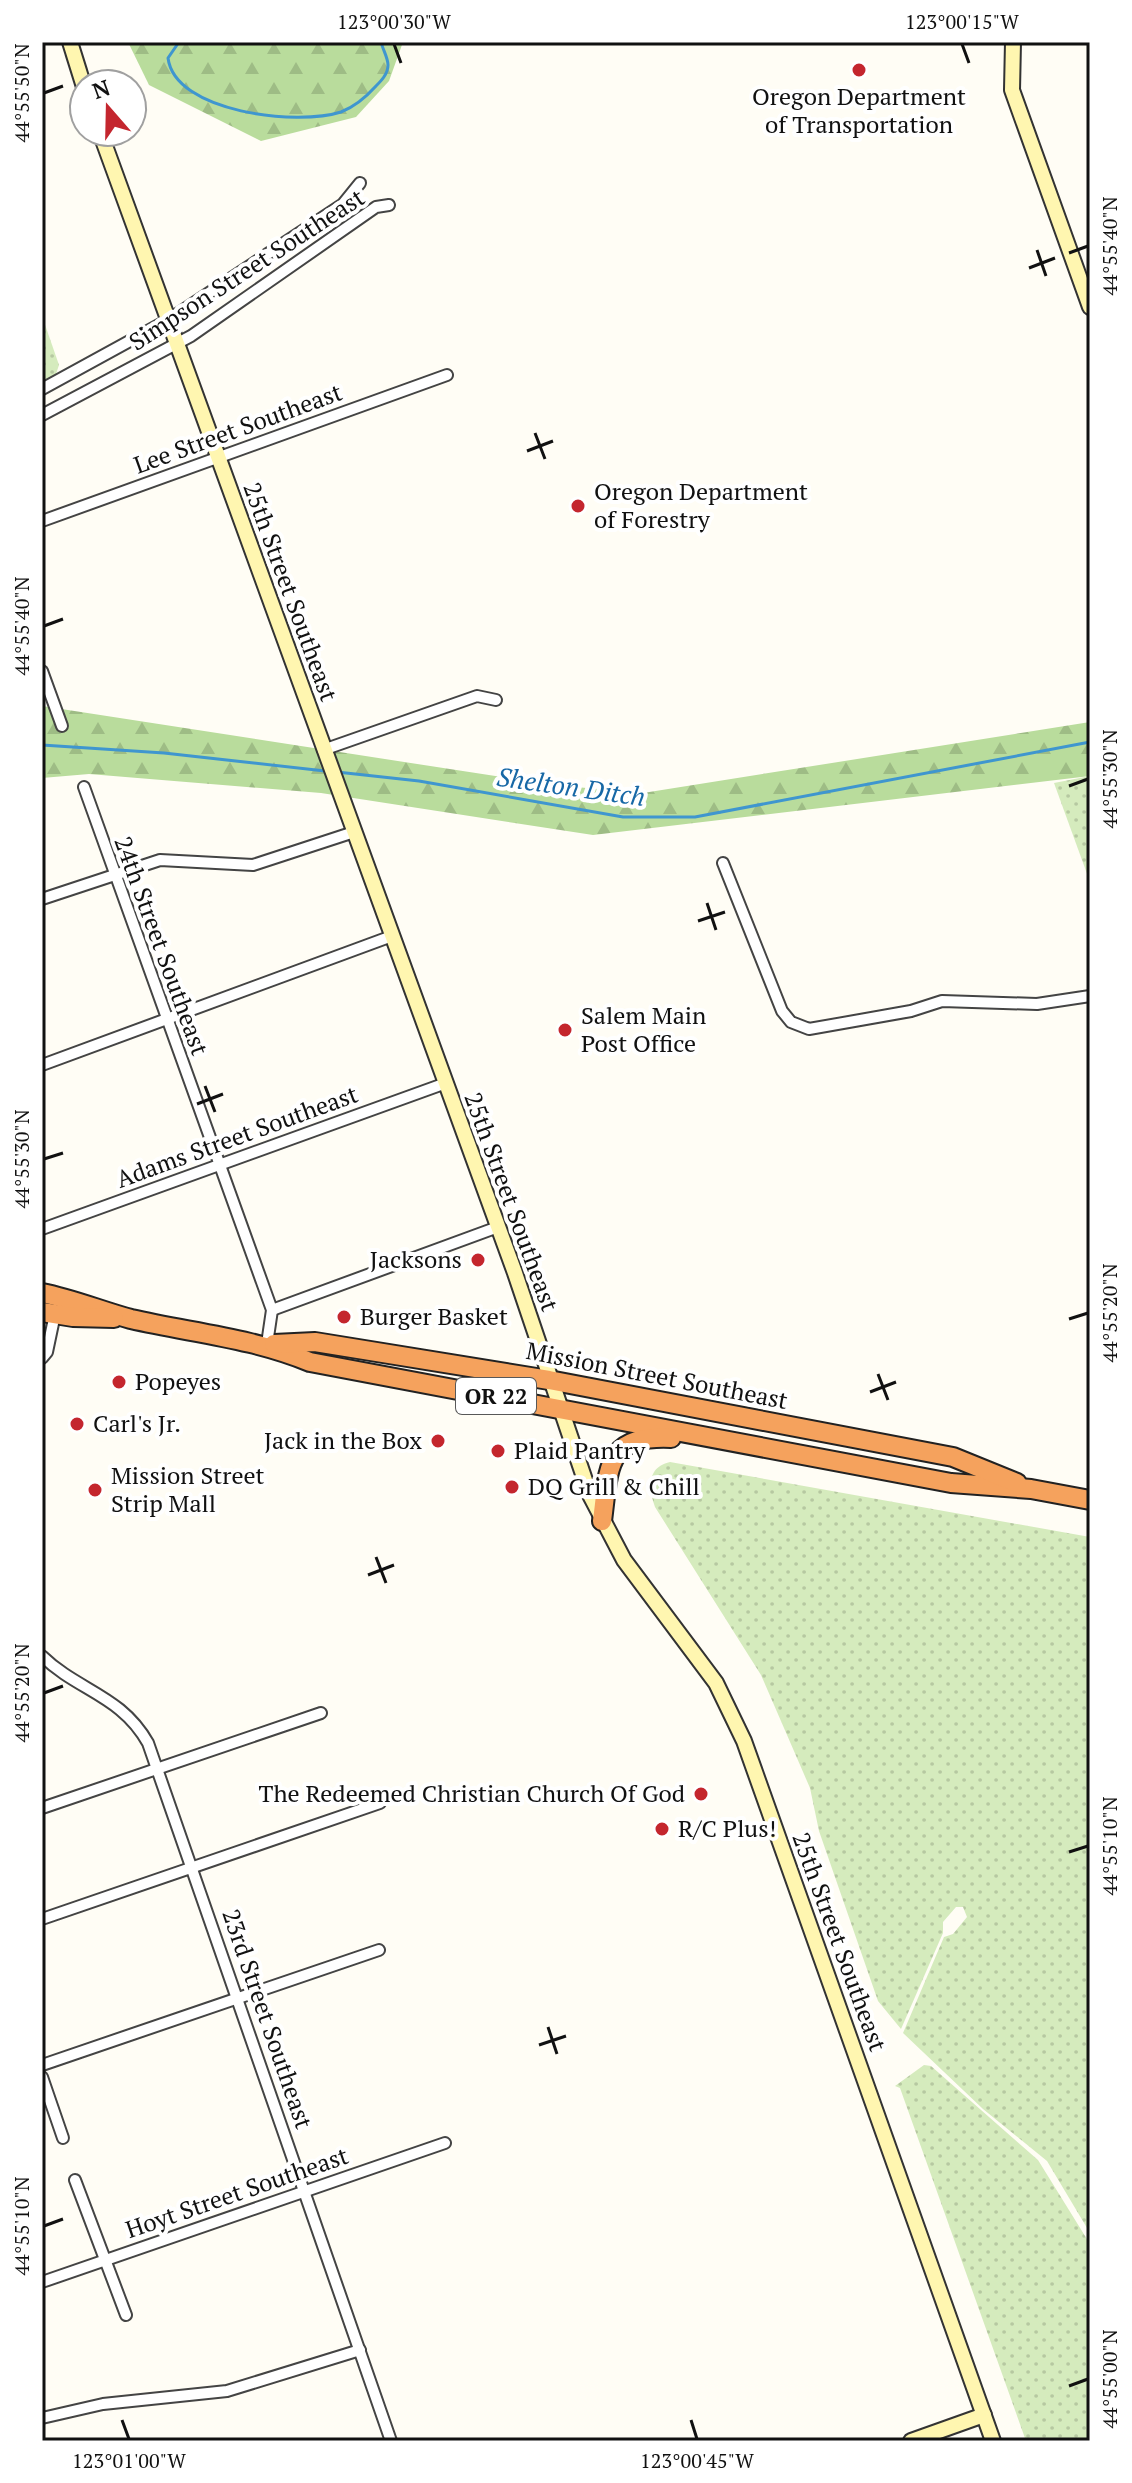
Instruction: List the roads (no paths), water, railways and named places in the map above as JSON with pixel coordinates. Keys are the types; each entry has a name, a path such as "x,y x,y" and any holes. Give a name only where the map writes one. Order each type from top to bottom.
{"highway":[{"name":"Mission Street Southeast","path":"42,1293 74,1299 128,1318"},
{"name":"Mission Street Southeast","path":"46,1315 128,1318 267,1344 310,1362 726,1441 951,1483 1031,1489 1090,1500"},
{"name":"Mission Street Southeast","path":"267,1344 315,1342 549,1380 953,1457 1031,1489"},
{"path":"602,1521 608,1470 618,1451 629,1441 643,1437 726,1441"}],"street":[{"path":"70,42 78,68"},
{"path":"1013,42 1012,90 1090,307"},
{"name":"25th Street Southeast","path":"106,148 602,1521 636,1578 706,1667 740,1733 993,2441"},
{"name":"Simpson Street Southeast","path":"42,389 168,320 343,204 360,183"},
{"name":"Simpson Street Southeast","path":"42,415 177,345 376,207 389,205"},
{"name":"Lee Street Southeast","path":"42,521 447,375"},
{"path":"42,671 62,726"},
{"path":"323,750 477,696 496,700"},
{"name":"24th Street Southeast","path":"84,787 272,1310 267,1344"},
{"path":"42,899 160,860 253,865 354,832"},
{"path":"723,863 782,1011 791,1022 809,1029 911,1011 942,1001 1037,1004 1090,996"},
{"path":"42,1065 392,936"},
{"name":"Adams Street Southeast","path":"42,1229 446,1083"},
{"path":"272,1310 498,1227"},
{"path":"42,1358 47,1352 46,1315"},
{"name":"23rd Street Southeast","path":"42,1656 130,1716 148,1743 391,2441"},
{"path":"42,1808 321,1713"},
{"path":"42,1919 380,1803"},
{"path":"42,2065 379,1950"},
{"path":"42,2077 63,2138"},
{"name":"Hoyt Street Southeast","path":"42,2282 445,2143"},
{"path":"75,2180 126,2315"},
{"path":"42,2418 103,2404 227,2391 360,2350"},
{"path":"911,2441 984,2415"}],"waterway":[{"path":"179,42 168,58 176,77 192,92 241,111 297,117 341,112 364,97 387,71 388,62 381,42"},
{"name":"Shelton Ditch","path":"337,772 419,781 623,817 695,817 1090,742"},
{"name":"Shelton Ditch","path":"42,745 164,753 325,771"}],"place":[{"name":"Oregon Department of Transportation","path":"859,70"},
{"name":"Oregon Department of Forestry","path":"578,506"},
{"name":"Salem Main Post Office","path":"565,1030"},
{"name":"Jacksons","path":"478,1260"},
{"name":"Burger Basket","path":"344,1317"},
{"name":"Popeyes","path":"119,1382"},
{"name":"Carl's Jr.","path":"77,1424"},
{"name":"Jack in the Box","path":"438,1441"},
{"name":"Plaid Pantry","path":"498,1451"},
{"name":"DQ Grill & Chill","path":"512,1487"},
{"name":"Mission Street Strip Mall","path":"95,1490"},
{"name":"The Redeemed Christian Church Of God","path":"701,1794"},
{"name":"R/C Plus!","path":"662,1829"}]}
